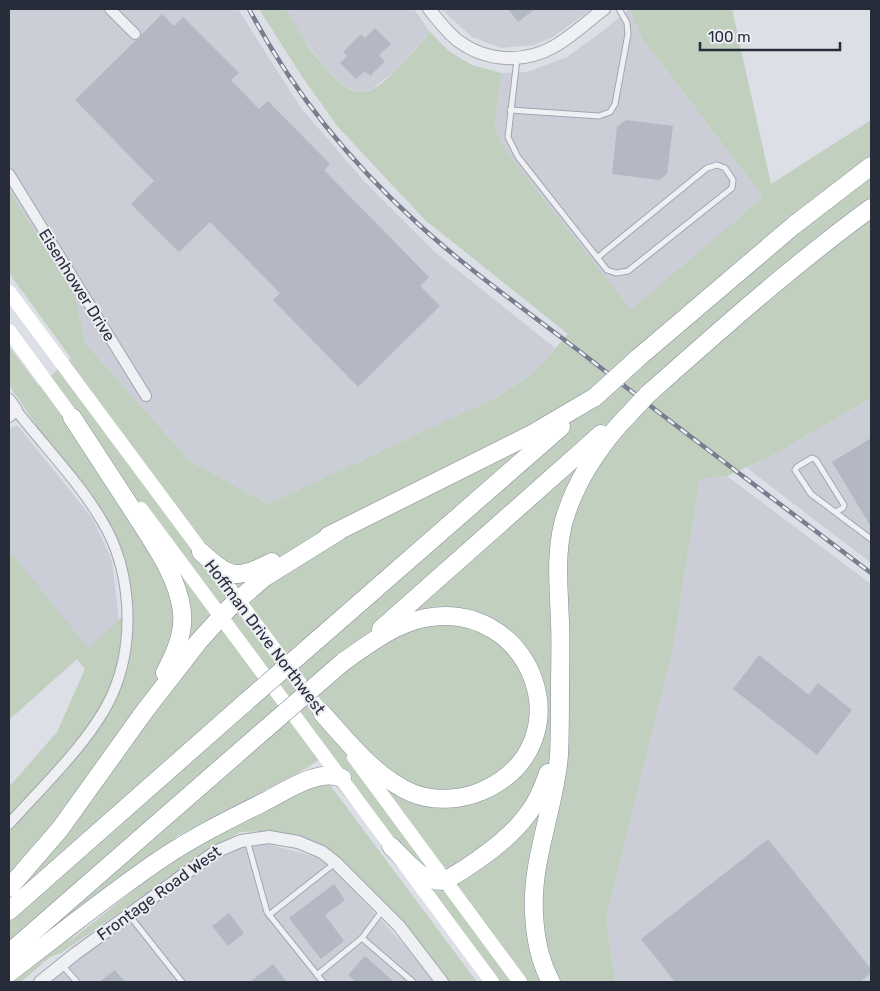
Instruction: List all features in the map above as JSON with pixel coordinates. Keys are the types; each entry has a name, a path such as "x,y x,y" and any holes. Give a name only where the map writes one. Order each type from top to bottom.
{"highway":[{"path":"9,911 638,358 793,226 871,166"},
{"path":"9,953 617,424 686,361 810,255 871,208"},
{"path":"201,552 219,568 228,573 250,573 339,531 532,434 595,397"},
{"path":"72,417 152,541 172,577 179,595 182,612 182,630 177,647 144,712"},
{"path":"551,982 537,939 534,887 559,756 560,624 557,581 558,562 563,527 572,498 590,462 617,424"},
{"path":"9,888 60,829 144,712 222,616 238,600 282,566 339,531"},
{"path":"322,713 357,752 377,770 412,793 428,797 460,798 489,788 513,772 530,749 539,720 537,690 532,674 526,661 506,638 481,623 453,617 437,616 424,618 404,624 385,633 343,662"},
{"path":"391,846 422,876 437,881 445,881 459,873 508,836 528,814 540,795 549,772 560,709"},
{"path":"9,973 132,880 189,841 304,782 324,775 335,775 342,778"}],"main road":[{"name":"Hoffman Drive Northwest","path":"9,292 520,982"},
{"name":"Hoffman Drive Northwest","path":"9,331 492,982"}],"street":[{"path":"110,9 135,34"},
{"path":"429,9 456,39 469,48 504,59 542,52 555,46 604,9"},
{"name":"Eisenhower Drive","path":"9,174 146,396"},
{"path":"9,824 68,758 104,710 121,670 129,624 123,574 112,538 94,509 11,409"},
{"name":"Frontage Road West","path":"40,982 215,852 227,845 269,837 298,842 322,852 336,863 398,926 442,982"}],"lane":[{"path":"510,110 599,116 610,112 615,104 628,34 627,23 620,9"},
{"path":"517,58 508,137 518,157 597,258 607,270 616,273 628,271 732,188 734,180 725,168 717,165 707,168 597,258"},
{"path":"836,512 843,508 844,505 816,460 812,458 796,467 795,470 811,494 871,539"},
{"path":"247,840 267,912 323,982"},
{"path":"269,915 336,863"},
{"path":"316,975 362,938 383,910"},
{"path":"128,915 182,982"},
{"path":"362,938 413,982"},
{"path":"62,964 77,982"}],"shaded area":[{"path":"9,9 238,9 301,108 364,181 435,252 555,348 534,372 499,396 268,504 190,461 86,344 75,296 9,190"},
{"path":"286,9 414,9 430,32 396,70 371,90 357,92 344,86 326,69 294,25"},
{"path":"441,9 592,9 553,37 534,45 501,48 472,37"},
{"path":"630,9 642,38 763,197 631,311 505,150 495,127 501,73 527,72 567,57"},
{"path":"871,398 871,563 747,468 770,457"},
{"path":"18,426 93,519 112,561 119,620 88,649 12,553 9,555 9,428"},
{"path":"727,476 871,584 871,982 615,982 606,918 673,647 700,479"},
{"path":"264,843 321,858 417,959 434,982 47,982 205,867 237,849"}],"green space":[{"path":"259,9 286,9 298,30 327,70 338,81 357,92 369,91 384,82 430,32 450,52 472,65 501,73 495,127 505,150 631,310 763,197 642,38 630,9 732,9 771,184 871,120 871,398 770,457 727,476 700,479 673,647 606,918 615,982 485,982 371,827 339,790 319,760 282,784 269,788 245,803 177,836 130,887 61,948 195,842 249,807 327,781 477,982 450,982 400,917 370,890 337,855 322,845 273,831 240,832 204,854 61,953 50,957 21,982 9,982 9,787 57,732 85,669 77,659 9,720 9,555 12,553 88,648 133,607 125,557 9,385 9,346 39,386 71,358 9,273 9,190 75,296 86,344 190,461 268,504 499,396 534,372 568,334 425,220 338,127 303,78"}],"building":[{"path":"508,9 535,9 518,22"},
{"path":"162,14 174,26 183,17 239,73 231,80 259,109 268,101 330,164 324,170 429,277 420,286 440,306 358,387 273,300 280,293 210,222 179,252 131,204 154,181 75,100 139,39"},
{"path":"375,28 391,44 379,55 385,61 370,76 365,71 356,79 340,63 347,56 343,52 361,34 365,38"},
{"path":"626,120 673,126 667,174 659,180 612,174 617,127"},
{"path":"871,438 871,527 832,462"},
{"path":"759,655 809,695 818,683 852,710 817,755 733,689"},
{"path":"768,839 871,969 871,973 860,982 675,982 641,939"},
{"path":"334,884 345,900 325,915 344,941 321,959 289,918"},
{"path":"229,913 244,933 228,946 212,926"},
{"path":"365,956 394,982 356,982 348,975"},
{"path":"273,964 287,982 250,982"},
{"path":"115,970 125,982 99,982"}],"railway":[{"path":"249,9 283,67 323,123 391,199 416,222 498,290 871,573"}]}
